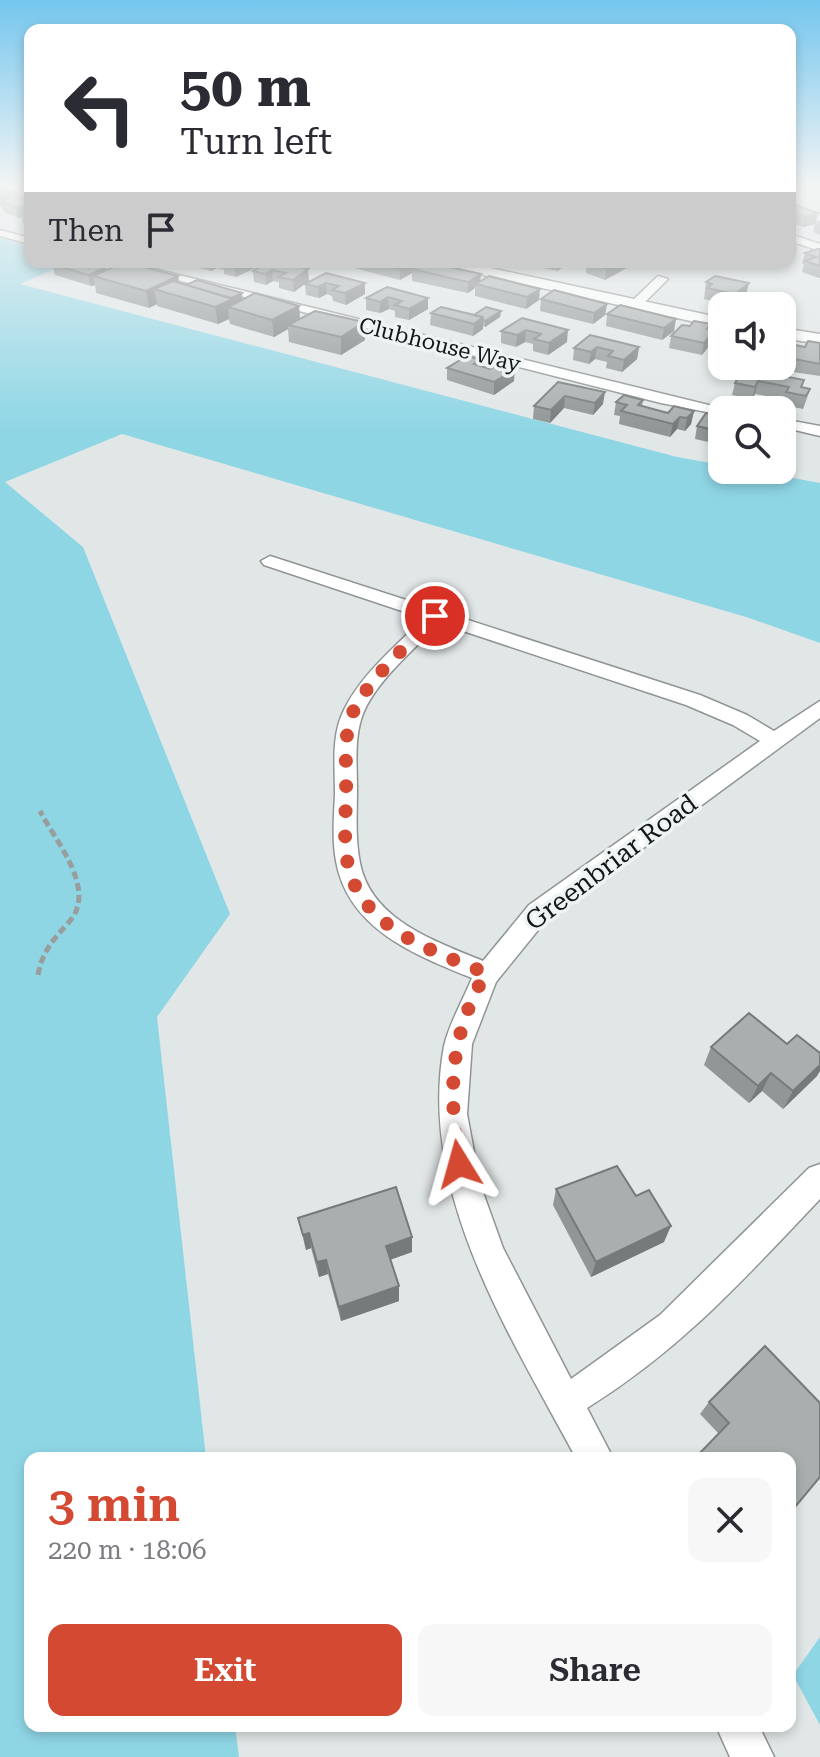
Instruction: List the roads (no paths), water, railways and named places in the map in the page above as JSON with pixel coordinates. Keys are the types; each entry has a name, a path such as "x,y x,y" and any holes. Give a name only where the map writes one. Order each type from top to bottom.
{"street":[{"name":"Clubhouse Way","path":"136,268 708,408"},
{"path":"470,268 708,320"},
{"path":"635,305 662,279"},
{"path":"796,335 820,339"},
{"path":"796,426 820,431"},
{"path":"270,561 693,700 740,720 775,741"},
{"path":"435,616 370,686 353,712 347,735 347,859 357,889 392,928 426,948 486,973"},
{"name":"Greenbriar Road","path":"592,1452 493,1262 472,1212 459,1164 453,1118 452,1077 458,1035 469,1001 518,930 559,894 820,708"},
{"path":"565,1402 620,1367 670,1328 721,1281 820,1178"},
{"path":"739,1732 753,1757"}]}
